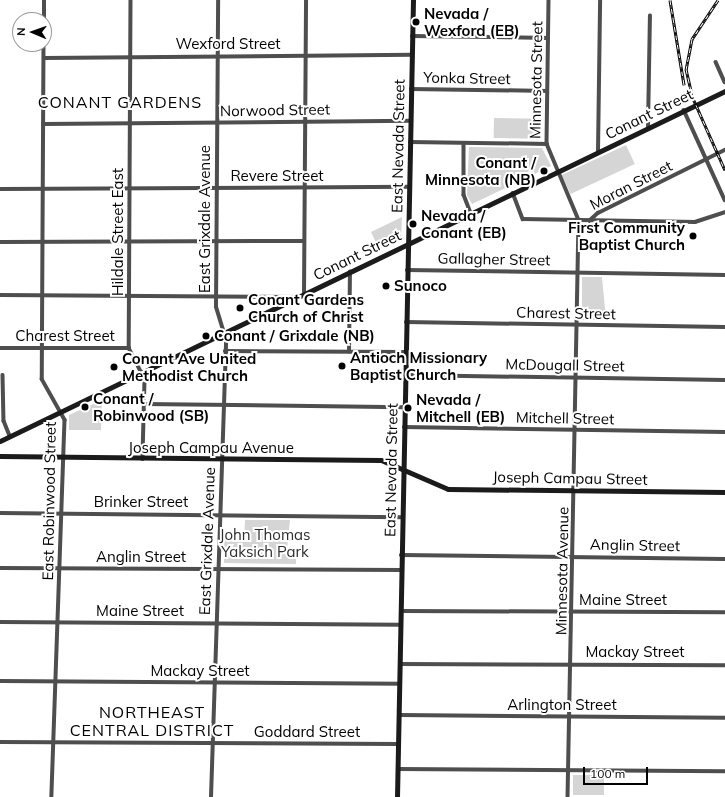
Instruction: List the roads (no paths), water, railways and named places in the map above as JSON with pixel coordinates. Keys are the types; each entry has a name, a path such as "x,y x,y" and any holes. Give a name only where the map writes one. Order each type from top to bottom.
{"street":[{"path":"44,0 44,12"},
{"name":"Hildale Street East","path":"129,348 131,0"},
{"name":"East Grixdale Avenue","path":"211,797 225,351 224,333 217,315 216,294 218,0"},
{"path":"304,294 306,0"},
{"name":"East Nevada Street","path":"397,797 413,0"},
{"name":"Minnesota Street","path":"549,0 547,144 579,220 578,273"},
{"path":"598,152 600,0"},
{"path":"648,127 650,16"},
{"path":"412,36 548,38"},
{"name":"East Robinwood Street","path":"44,52 42,295 43,386 65,420 52,797"},
{"name":"Wexford Street","path":"44,58 412,55"},
{"path":"716,62 725,82"},
{"name":"Yonka Street","path":"411,88 547,91"},
{"name":"Conant Street","path":"0,441 725,91"},
{"path":"684,110 725,200"},
{"name":"Norwood Street","path":"43,124 411,121"},
{"path":"410,142 547,144"},
{"path":"464,143 464,195 471,213"},
{"name":"Moran Street","path":"513,193 523,219 589,221 598,213 725,150"},
{"name":"Revere Street","path":"0,189 410,187"},
{"path":"589,221 704,222 725,212"},
{"path":"0,242 304,241"},
{"name":"Gallagher Street","path":"407,270 725,275"},
{"path":"349,352 350,272"},
{"name":"Minnesota Avenue","path":"568,797 573,612 578,273"},
{"path":"0,295 216,294 298,297"},
{"name":"Charest Street","path":"406,322 725,327"},
{"name":"Charest Street","path":"0,348 129,348"},
{"path":"129,348 143,372 143,459"},
{"path":"225,351 405,352"},
{"path":"3,375 2,406 4,421 10,436"},
{"name":"McDougall Street","path":"405,375 725,380"},
{"path":"144,404 404,407"},
{"name":"Mitchell Street","path":"404,427 725,432"},
{"name":"Joseph Campau Avenue","path":"0,456 64,459 375,460 403,468 417,477"},
{"name":"Joseph Campau Street","path":"417,477 448,489 725,492"},
{"name":"Brinker Street","path":"0,513 402,516"},
{"name":"Anglin Street","path":"402,555 725,558"},
{"name":"Anglin Street","path":"0,568 401,570"},
{"name":"Maine Street","path":"400,611 725,612"},
{"name":"Maine Street","path":"0,622 400,625"},
{"name":"Mackay Street","path":"400,664 725,665"},
{"name":"Mackay Street","path":"0,681 400,684"},
{"name":"Arlington Street","path":"399,716 725,718"},
{"name":"Goddard Street","path":"0,742 398,744"},
{"path":"398,769 725,771"}],"railway":[{"path":"670,0 684,85"},
{"path":"718,0 692,39 686,69 692,96 725,170"}],"place":[{"name":"Nevada / Wexford (EB)","path":"416,22"},
{"name":"Conant / Minnesota (NB)","path":"544,171"},
{"name":"Nevada / Conant (EB)","path":"413,224"},
{"name":"First Community Baptist Church","path":"693,236"},
{"name":"Sunoco","path":"386,286"},
{"name":"Conant Gardens Church of Christ","path":"240,308"},
{"name":"Conant / Grixdale (NB)","path":"206,336"},
{"name":"Antioch Missionary Baptist Church","path":"342,366"},
{"name":"Conant Ave United Methodist Church","path":"114,367"},
{"name":"Conant / Robinwood (SB)","path":"85,407"},
{"name":"Nevada / Mitchell (EB)","path":"408,408"}],"district":[{"name":"CONANT GARDENS","path":"120,102"},
{"name":"NORTHEAST CENTRAL DISTRICT","path":"152,721"}],"park label":[{"name":"John Thomas Yaksich Park","path":"265,542"}]}
